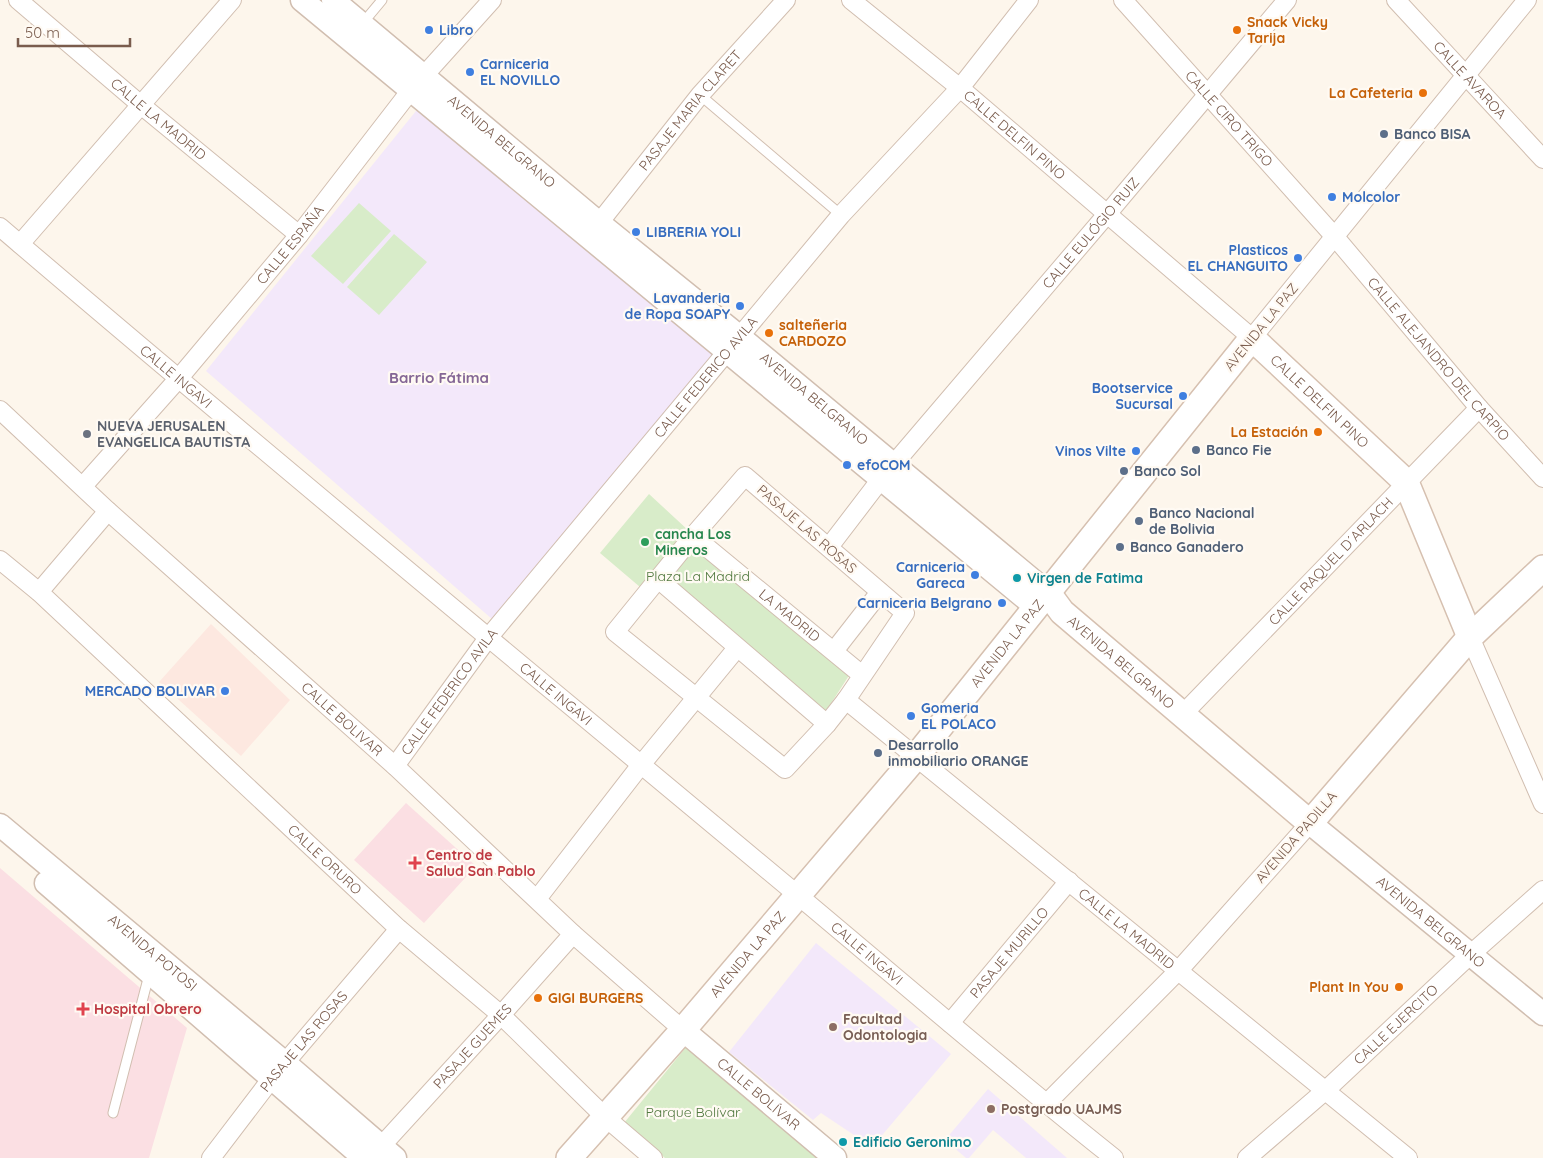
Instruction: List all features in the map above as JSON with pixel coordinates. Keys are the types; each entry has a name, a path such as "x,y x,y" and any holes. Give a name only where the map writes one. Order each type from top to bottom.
{"main road":[{"name":"CALLE DELFIN PINO","path":"1252,338 1406,482 1470,637"},
{"name":"AVENIDA LA PAZ","path":"569,1158 683,1030 915,758 1252,338"},
{"name":"AVENIDA PADILLA","path":"1310,823 1470,637 1543,568"},
{"name":"AVENIDA BELGRANO","path":"1042,600 1062,612 1310,823"}],"street":[{"name":"CALLE LA MADRID","path":"18,0 141,106 299,235"},
{"path":"20,244 232,0"},
{"name":"AVENIDA BELGRANO","path":"302,0 417,83 599,223 734,345"},
{"name":"AVENIDA BELGRANO","path":"333,0 362,24 417,83 1042,600"},
{"name":"CALLE ESPAÑA","path":"83,486 179,378 299,235 417,83 492,0"},
{"name":"PASAJE MARIA CLARET","path":"599,223 700,95 786,0"},
{"name":"CALLE DELFIN PINO","path":"851,0 960,88 1252,338"},
{"name":"CALLE FEDERICO AVILA","path":"395,766 488,638 841,215 960,88 1029,0"},
{"name":"CALLE CIRO TRIGO","path":"1123,0 1335,237"},
{"name":"CALLE EULÓGIO RUIZ","path":"829,547 887,472 1287,0"},
{"name":"CALLE AVAROA","path":"1396,0 1543,159"},
{"name":"AVENIDA LA PAZ","path":"1252,338 1527,0"},
{"name":"CALLE INGAVI","path":"0,227 640,766 1046,1104 1114,1158"},
{"name":"CALLE ALEJANDRO DEL CARPIO","path":"1335,237 1479,408 1543,478"},
{"name":"CALLE RAQUEL D´ARLACH","path":"1182,715 1479,408"},
{"name":"CALLE BOLIVAR","path":"0,410 108,511 395,766 573,934 683,1030"},
{"name":"PASAJE LAS ROSAS","path":"745,476 905,613 846,700 827,724 785,769 615,632 693,536 745,476"},
{"path":"39,592 108,511"},
{"name":"LA MADRID","path":"693,536 862,675"},
{"name":"CALLE ORURO","path":"0,560 39,592 399,929 501,1015 605,1116 653,1158"},
{"path":"658,579 827,724"},
{"path":"834,651 880,592"},
{"name":"CALLE DELFIN PINO","path":"1470,637 1543,804"},
{"path":"537,899 640,766 737,648"},
{"name":"CALLE LA MADRID","path":"846,700 1408,1158"},
{"name":"AVENIDA BELGRANO","path":"1310,823 1543,1014"},
{"name":"AVENIDA PADILLA","path":"1046,1104 1179,970 1310,823"},
{"name":"AVENIDA POTOSI","path":"0,825 155,965 378,1155"},
{"name":"AVENIDA POTOSI","path":"0,843 155,965"},
{"name":"PASAJE MURILLO","path":"950,1023 1069,881"},
{"name":"CALLE EJERCITO","path":"1247,1158 1326,1090 1471,954 1543,890"},
{"name":"PASAJE LAS ROSAS","path":"211,1158 279,1071 399,929"},
{"name":"PASAJE GUEMES","path":"378,1155 573,934"},
{"name":"CALLE BOLÍVAR","path":"683,1030 836,1158"}],"lane":[{"path":"362,24 382,0"},
{"path":"700,95 841,215"},
{"path":"113,1113 155,965"}],"shaded area":[{"path":"420,106 720,358 518,595 492,619 206,371"},
{"name":"MERCADO BOLIVAR","path":"211,624 290,700 241,756 159,682"},
{"name":"Centro de Salud San Pablo","path":"406,803 476,866 424,923 354,860"},
{"name":"Hospital Obrero","path":"0,868 187,1028 149,1158 0,1158"},
{"name":"Facultad Odontologia","path":"816,943 951,1054 872,1147 821,1113 813,1120 729,1052"},
{"name":"Postgrado UAJMS","path":"988,1089 1067,1158 1026,1158 993,1130 969,1158 966,1158 945,1140"}],"green space":[{"path":"359,203 391,231 343,284 311,256"},
{"path":"394,234 427,262 379,315 347,287"},
{"name":"cancha Los Mineros","path":"649,494 689,531 640,587 600,553"},
{"name":"Plaza La Madrid","path":"694,540 850,674 826,711 662,578"},
{"name":"Parque Bolívar","path":"687,1046 818,1158 665,1158 624,1123"}],"place":[{"name":"Libro","path":"429,30"},
{"name":"Snack Vicky Tarija","path":"1237,30"},
{"name":"Carniceria EL NOVILLO","path":"470,72"},
{"name":"La Cafeteria","path":"1423,93"},
{"name":"Banco BISA","path":"1384,134"},
{"name":"Molcolor","path":"1332,197"},
{"name":"LIBRERIA YOLI","path":"636,232"},
{"name":"Plasticos EL CHANGUITO","path":"1298,258"},
{"name":"Lavanderia de Ropa SOAPY","path":"740,306"},
{"name":"salteñeria CARDOZO","path":"769,333"},
{"name":"Bootservice Sucursal","path":"1183,396"},
{"name":"La Estación","path":"1318,432"},
{"name":"NUEVA JERUSALEN EVANGELICA BAUTISTA","path":"87,434"},
{"name":"Banco Fie","path":"1196,450"},
{"name":"Vinos Vilte","path":"1136,451"},
{"name":"efoCOM","path":"847,465"},
{"name":"Banco Sol","path":"1124,471"},
{"name":"Banco Nacional de Bolivia","path":"1139,521"},
{"name":"cancha Los Mineros","path":"645,542"},
{"name":"Banco Ganadero","path":"1120,547"},
{"name":"Carniceria Gareca","path":"975,575"},
{"name":"Virgen de Fatima","path":"1017,578"},
{"name":"Carniceria Belgrano","path":"1002,603"},
{"name":"MERCADO BOLIVAR","path":"225,691"},
{"name":"Gomeria EL POLACO","path":"911,716"},
{"name":"Desarrollo inmobiliario ORANGE","path":"878,753"},
{"name":"Centro de Salud San Pablo","path":"415,863"},
{"name":"Plant In You","path":"1399,987"},
{"name":"GIGI BURGERS","path":"538,998"},
{"name":"Hospital Obrero","path":"83,1009"},
{"name":"Facultad Odontologia","path":"833,1027"},
{"name":"Postgrado UAJMS","path":"991,1109"},
{"name":"Edificio Geronimo","path":"843,1142"}],"district":[{"name":"Barrio Fátima","path":"439,377"}]}
